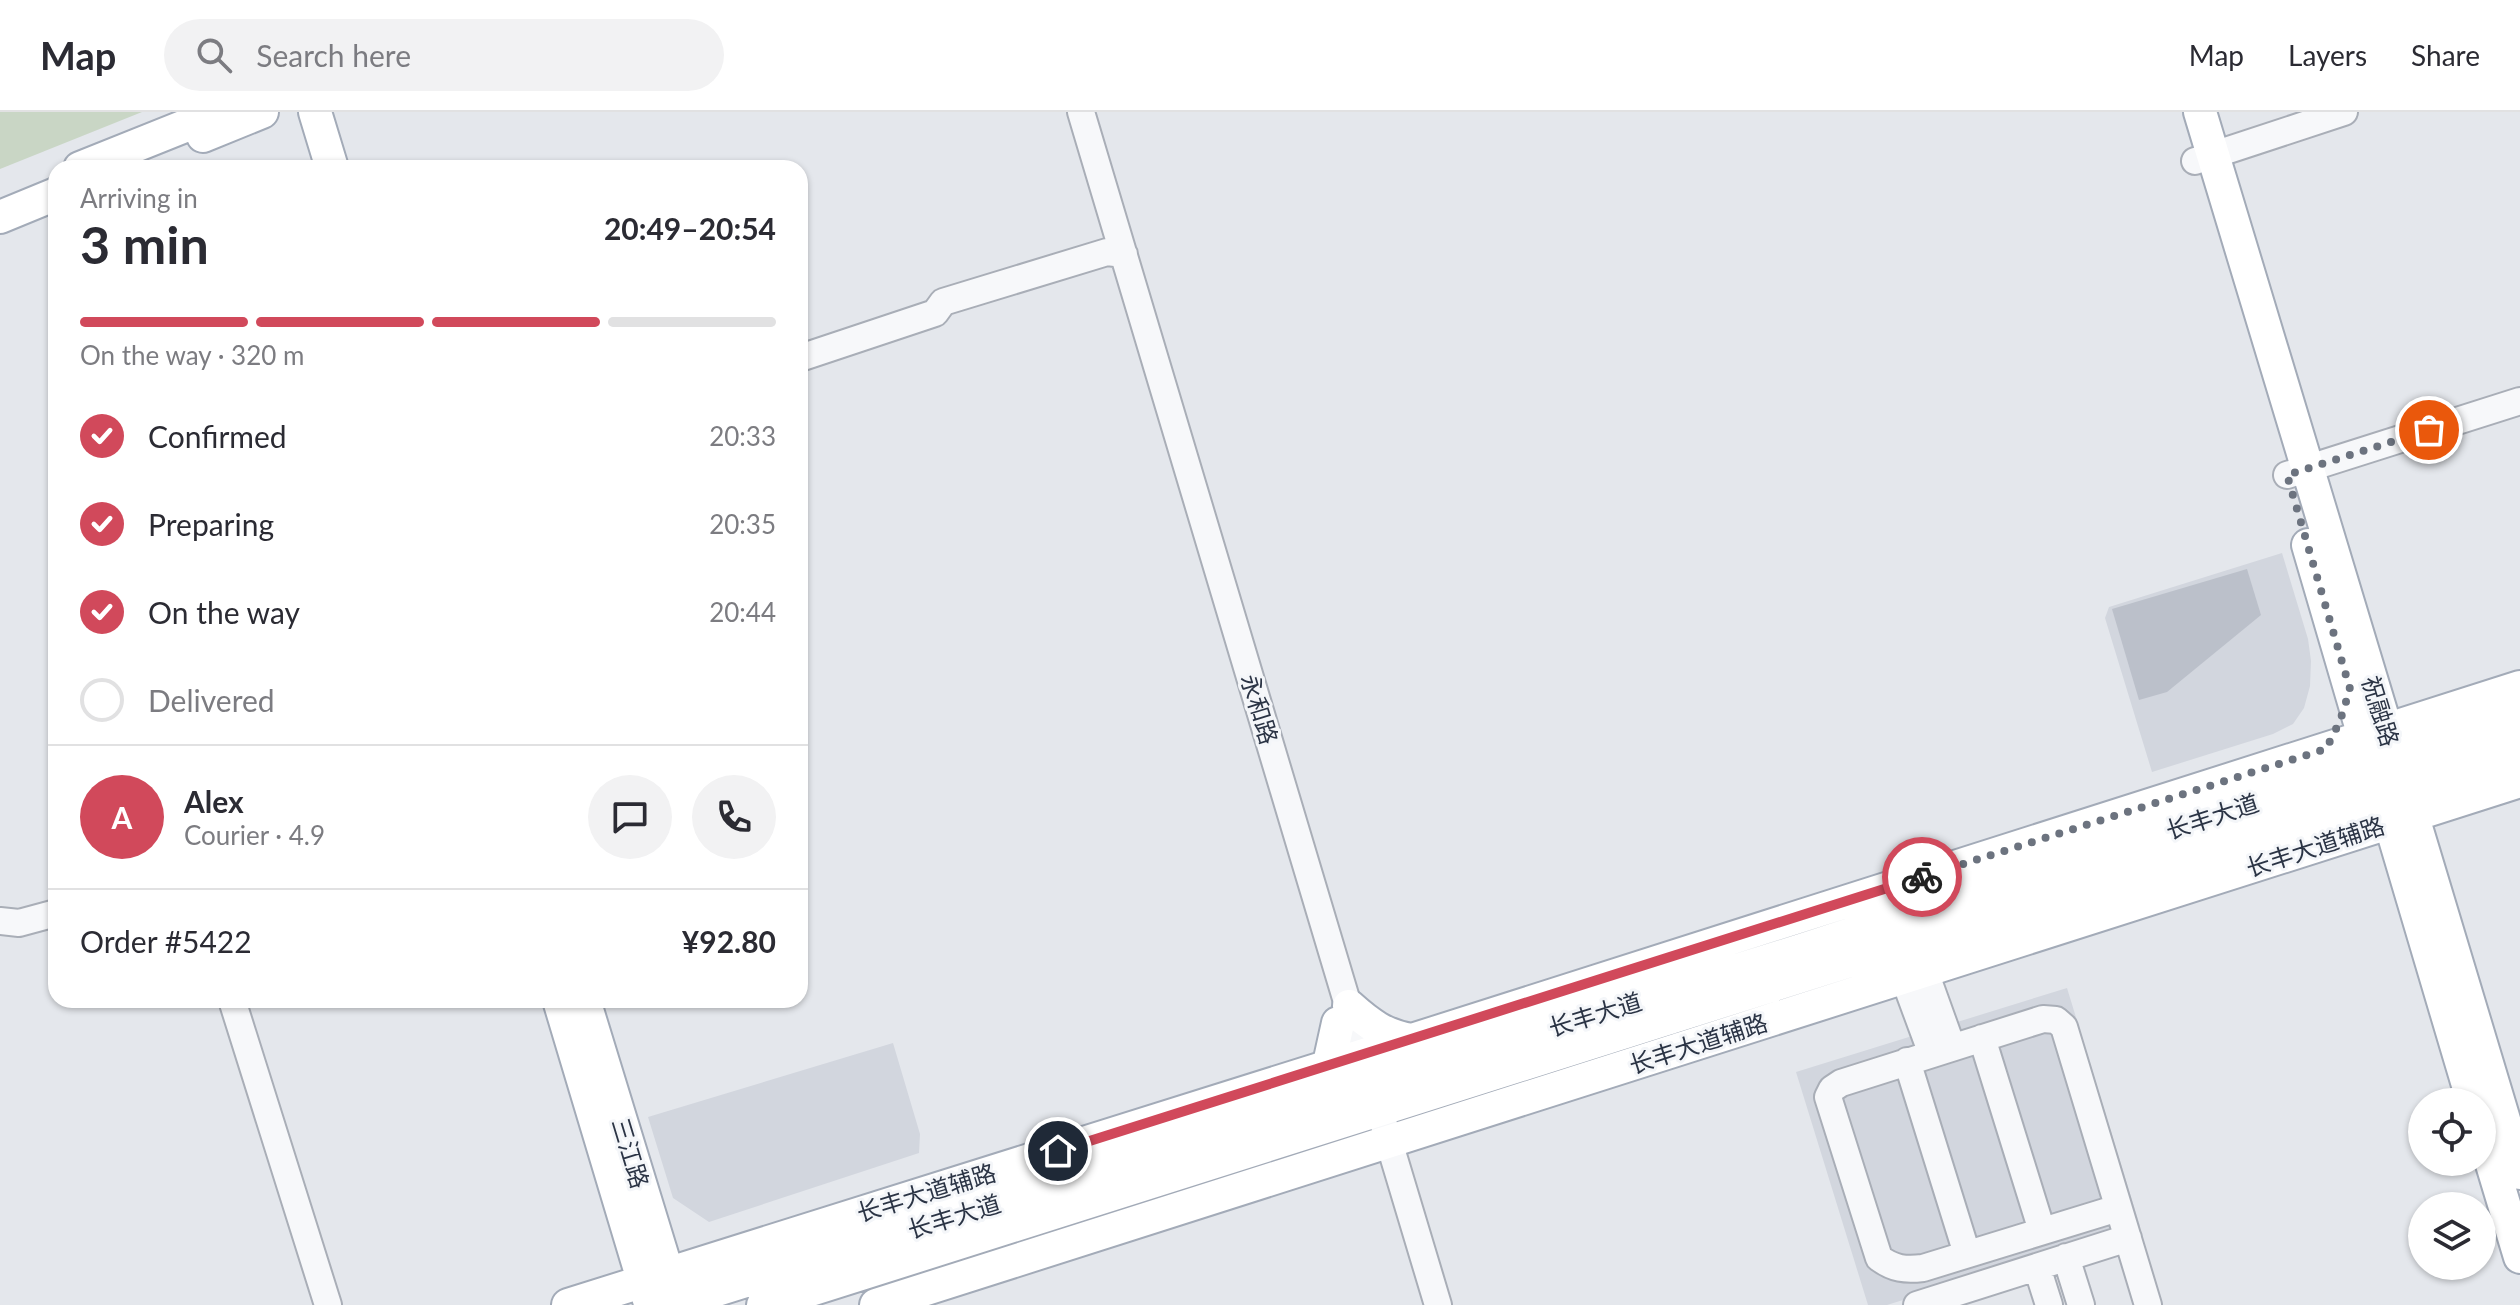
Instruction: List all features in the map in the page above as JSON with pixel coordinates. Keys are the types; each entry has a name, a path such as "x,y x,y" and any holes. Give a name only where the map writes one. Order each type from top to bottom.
{"main road":[{"path":"100,160 220,112"},
{"path":"142,160 262,112"},
{"path":"294,112 309,160"},
{"path":"315,112 330,160"},
{"name":"祝融路","path":"2180,112 2204,158 2361,686 2394,779 2470,1088"},
{"name":"祝融路","path":"2200,112 2204,158"},
{"path":"0,200 48,180"},
{"path":"0,217 48,197"},
{"path":"2309,785 2361,686 2408,711 2435,714"},
{"name":"长丰大道辅路","path":"876,1305 1382,1144 1904,946 2336,840 2394,779 2435,714 2520,687"},
{"name":"长丰大道","path":"664,1295 1321,1101 1359,1083 1904,946 2394,779 2520,717"},
{"name":"长丰大道辅路","path":"568,1305 664,1295 1359,1083 1412,1040 2326,749 2394,779 2520,781"},
{"name":"长丰大道","path":"763,1305 1359,1083 1689,985 1904,946 2309,785 2394,779 2461,768 2520,749"},
{"path":"2394,779 2417,871"},
{"path":"2336,840 2368,842 2417,871"},
{"name":"祝融路","path":"2417,871 2520,1173"},
{"path":"1679,954 1689,985"},
{"name":"三江路","path":"562,1008 664,1295"},
{"name":"三江路","path":"586,1008 664,1295"},
{"path":"1343,1014 1394,1037 1412,1040"},
{"path":"1343,1014 1359,1083"},
{"path":"2496,1176 2520,1257"}],"street":[{"name":"永和路","path":"1065,112 1114,258 1343,1014"},
{"name":"永和路","path":"1081,112 1114,258"},
{"path":"2204,158 2344,112"},
{"path":"808,355 935,313 943,302 1114,258"},
{"path":"2297,471 2520,401"},
{"path":"0,921 19,923 48,915"},
{"path":"1904,946 1908,989 1930,1054 1967,1254"},
{"path":"235,1008 328,1305"},
{"path":"2118,1208 1923,1268 1903,1270 1879,1258 1828,1097 1832,1089 1841,1083 2043,1019 2056,1020 2064,1027 2148,1305"},
{"path":"1982,1038 2042,1231"},
{"path":"1359,1083 1438,1305"},
{"path":"1382,1144 1422,1305"},
{"path":"1917,1305 1983,1295 2037,1267 2128,1238"},
{"path":"2066,1257 2081,1305"},
{"path":"2037,1267 2049,1305"}],"shaded area":[{"path":"2282,553 2308,639 2310,686 2304,708 2293,724 2273,734 2152,772 2105,618 2109,607"},
{"path":"2067,988 2140,1226 1887,1305 1868,1305 1796,1072"},
{"path":"893,1043 920,1134 919,1153 709,1222 673,1198 648,1117"}],"green space":[{"path":"0,112 142,112 0,169"}],"building":[{"path":"2247,569 2261,615 2167,692 2139,700 2112,609"}],"way so far":[{"path":"1922,877 2326,749 2340,721 2350,689 2287,475 2429,430"}],"route":[{"path":"1058,1151 1922,877"}]}
